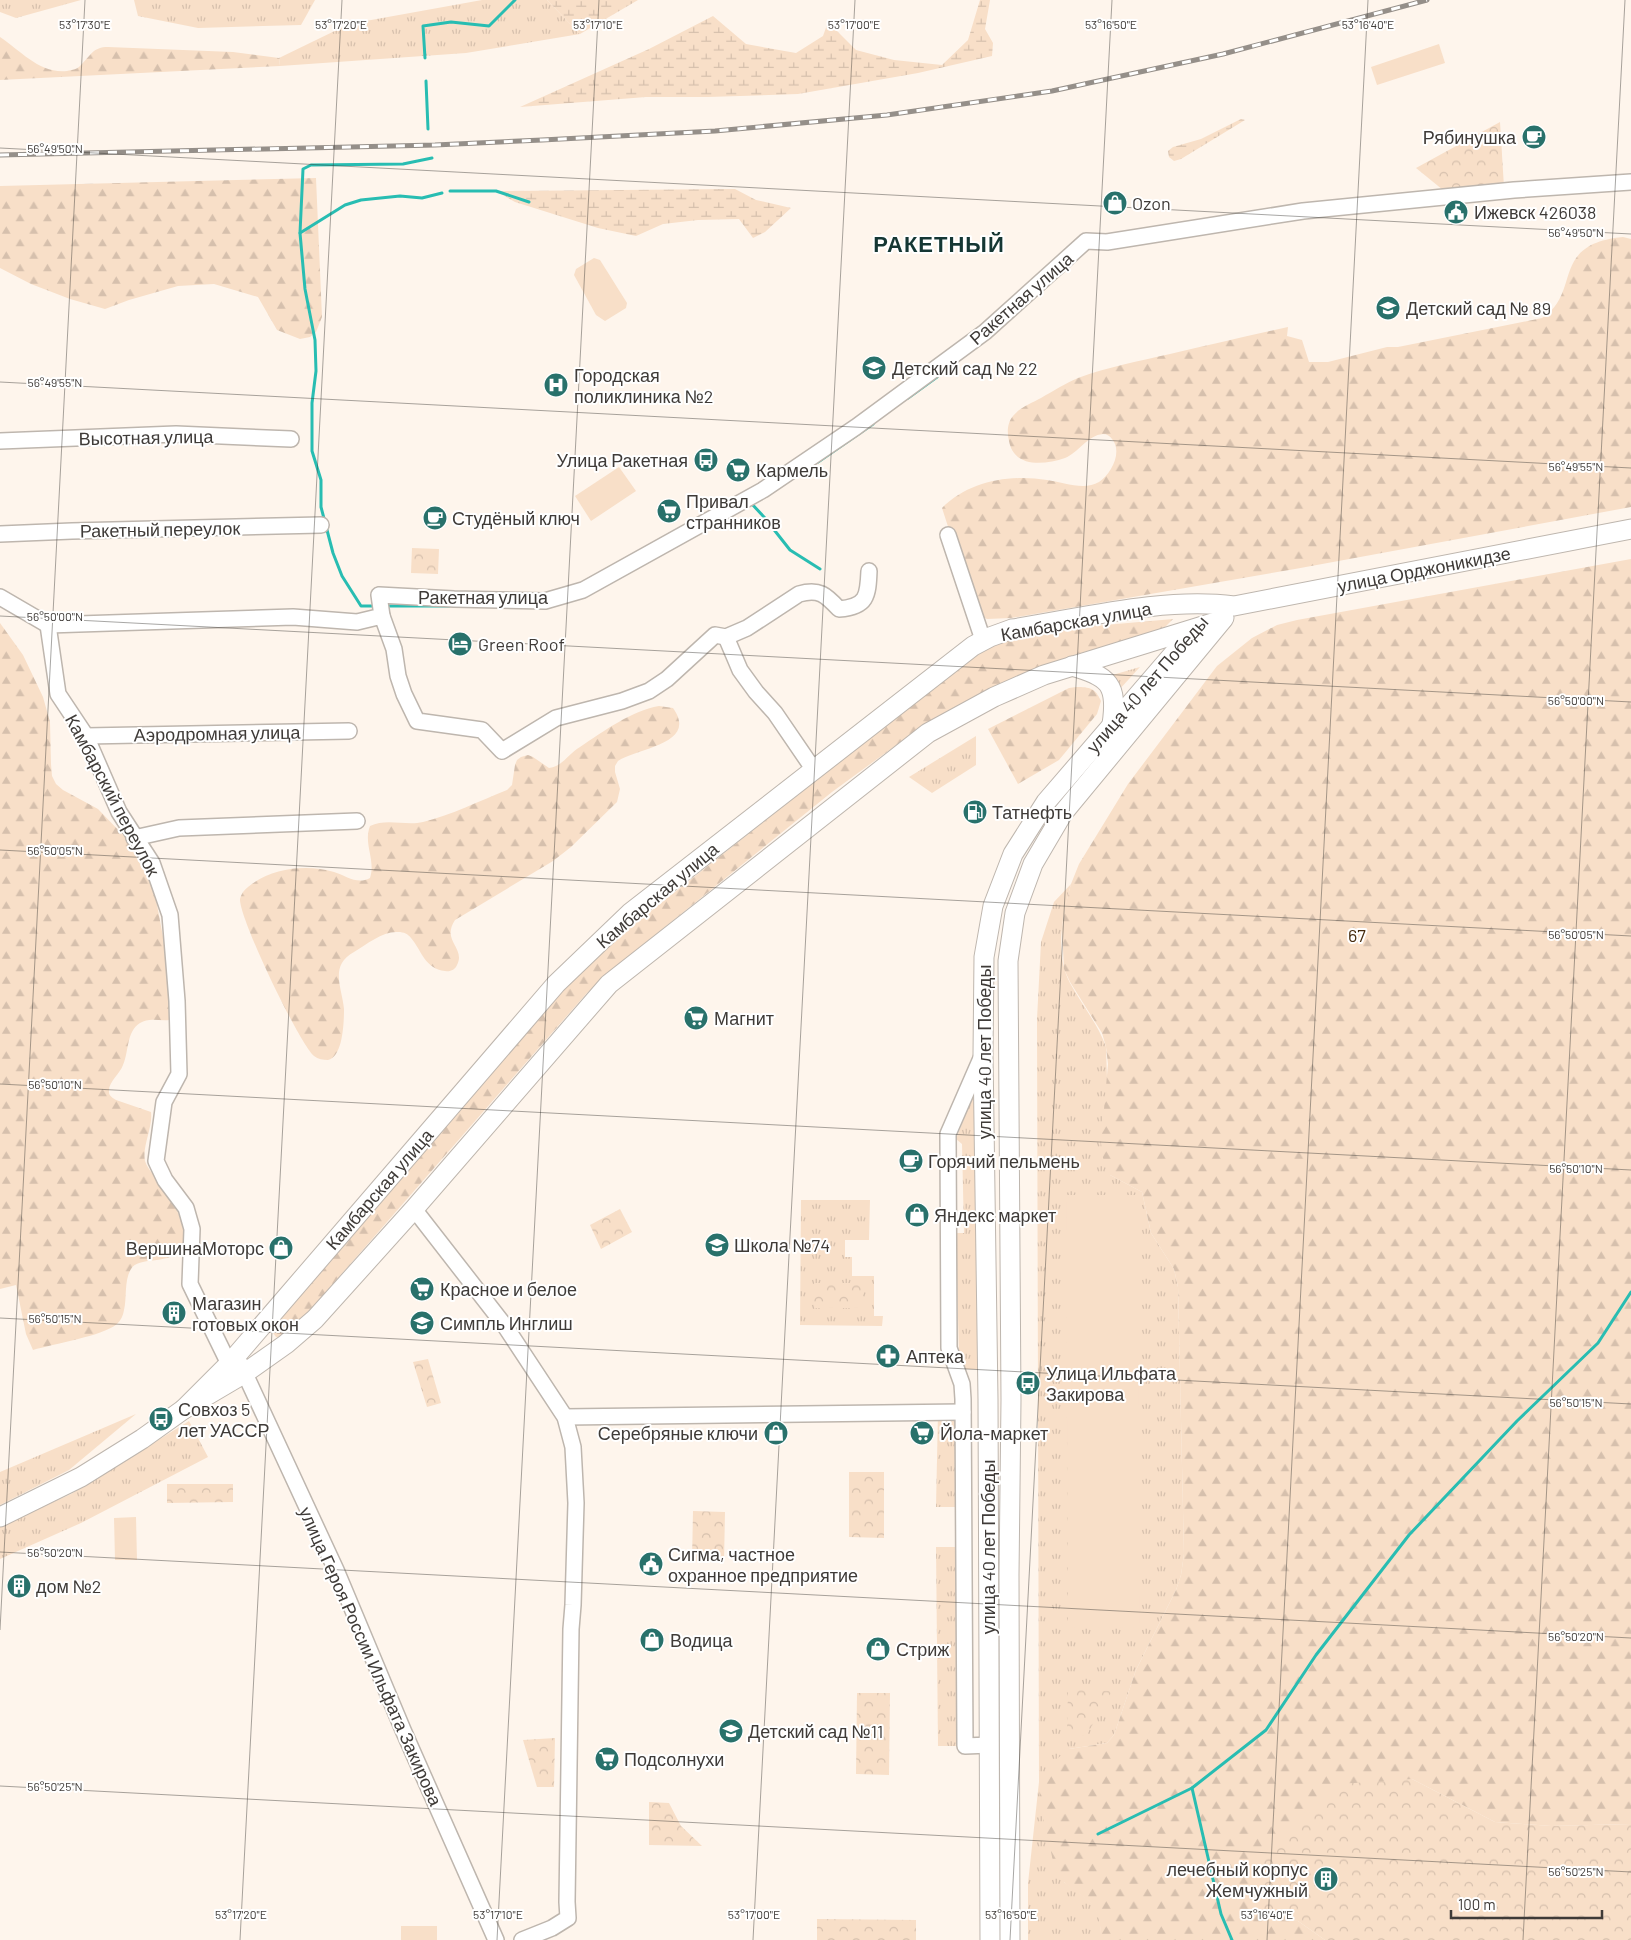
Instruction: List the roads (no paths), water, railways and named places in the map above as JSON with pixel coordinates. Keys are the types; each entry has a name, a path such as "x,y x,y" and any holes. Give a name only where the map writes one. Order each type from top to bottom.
{"main road":[{"name":"улица Орджоникидзе","path":"1225,610 1631,529"},
{"name":"Камбарская улица","path":"184,1409 270,1316 556,984 630,913 973,646 983,640 1012,629 1147,607 1225,610"},
{"name":"улица 40 лет Победы","path":"1010,1940 1009,1575 1011,1400 1008,961 1015,914 1032,864 1063,813 1184,653 1195,628 1225,610"},
{"name":"улица 40 лет Победы","path":"990,1940 988,1488 983,1054 984,957 993,906 1013,854 1046,802 1112,724 1225,610"},
{"name":"Камбарская улица","path":"0,1517 80,1477 142,1439 184,1409 245,1373 286,1344 315,1319 610,984 928,733 994,696 1044,675 1195,628"},
{"path":"1072,666 1088,670 1102,678 1109,685 1114,695 1112,724"},
{"path":"270,1316 268,1332 273,1342 286,1344"}],"street":[{"name":"Ракетная улица","path":"382,616 379,595 545,601 583,590 763,490 856,427 985,332 1086,241 1094,243 1116,241 1303,211 1514,190 1631,182"},
{"name":"Высотная улица","path":"0,441 176,434 291,439"},
{"name":"Ракетный переулок","path":"0,534 321,525"},
{"path":"948,535 983,640"},
{"path":"0,597 48,625 293,617 358,622 382,616 394,649 398,676 404,694 417,720 482,730 502,751 556,718 622,701 648,691 667,679 715,635 726,637 747,628 799,594 817,592 827,596 839,608 854,608 864,601 869,571"},
{"name":"Камбарский переулок","path":"48,625 58,694 86,736 119,812 134,838 152,863 170,915 177,1001 179,1074 164,1102 156,1161 165,1180 186,1208 192,1229 190,1284 232,1359 245,1373"},
{"path":"726,637 740,670 756,692 775,712 814,770"},
{"name":"Аэродромная улица","path":"86,736 348,731"},
{"path":"134,838 179,828 357,821"},
{"path":"983,1054 948,1134 950,1348 962,1384 965,1746 990,1745"},
{"path":"414,1208 505,1326 565,1417 573,1447 576,1503 571,1629 568,1918 552,1928 522,1940"},
{"name":"улица Героя России Ильфата Закирова","path":"245,1373 339,1578 403,1730 496,1940"},
{"path":"565,1417 963,1412"},
{"path":"963,1488 988,1488"}],"waterway":[{"path":"425,58 423,26 451,22 489,26 515,0"},
{"path":"426,81 428,129"},
{"path":"372,606 361,606 342,576 333,553 321,507 321,480 312,451 312,403 316,371 315,340 305,289 300,233 303,169 311,165 403,164 432,158"},
{"path":"450,191 496,191 529,202"},
{"path":"300,233 345,205 361,200 400,196 422,198 442,193"},
{"path":"908,398 937,377"},
{"path":"818,462 873,424"},
{"path":"751,503 790,550 820,569"},
{"path":"386,606 449,606"},
{"path":"1098,1834 1192,1788 1266,1730 1316,1655 1409,1535 1517,1421 1598,1343 1631,1292"},
{"path":"1192,1788 1221,1914 1232,1940"}],"railway":[{"path":"0,155 435,145 715,131 887,115 1052,91 1223,54 1427,0"}],"place":[{"name":"Рябинушка","path":"1534,137"},
{"name":"Ozon","path":"1115,203"},
{"name":"Ижевск 426038","path":"1456,212"},
{"name":"Детский сад № 89","path":"1388,308"},
{"name":"Детский сад № 22","path":"874,368"},
{"name":"Городская поликлиника №2","path":"556,385"},
{"name":"Улица Ракетная","path":"706,460"},
{"name":"Кармель","path":"738,470"},
{"name":"Привал странников","path":"669,511"},
{"name":"Студёный ключ","path":"435,518"},
{"name":"Green Roof","path":"460,644"},
{"name":"Татнефть","path":"975,812"},
{"name":"Магнит","path":"696,1018"},
{"name":"Горячий пельмень","path":"911,1161"},
{"name":"Яндекс маркет","path":"917,1215"},
{"name":"Школа №74","path":"717,1245"},
{"name":"ВершинаМоторс","path":"281,1248"},
{"name":"Красное и белое","path":"422,1289"},
{"name":"Магазин готовых окон","path":"174,1313"},
{"name":"Симпль Инглиш","path":"422,1323"},
{"name":"Аптека","path":"888,1356"},
{"name":"Улица Ильфата Закирова","path":"1028,1383"},
{"name":"Совхоз 5 лет УАССР","path":"161,1419"},
{"name":"Серебряные ключи","path":"776,1433"},
{"name":"Йола-маркет","path":"922,1433"},
{"name":"Сигма, частное охранное предприятие","path":"651,1564"},
{"name":"дом №2","path":"19,1586"},
{"name":"Водица","path":"652,1640"},
{"name":"Стриж","path":"878,1649"},
{"name":"Детский сад №11","path":"731,1731"},
{"name":"Подсолнухи","path":"607,1759"},
{"name":"лечебный корпус Жемчужный","path":"1326,1879"}],"district":[{"name":"РАКЕТНЫЙ","path":"939,243"}],"park label":[{"name":"67","path":"1357,935"}]}
